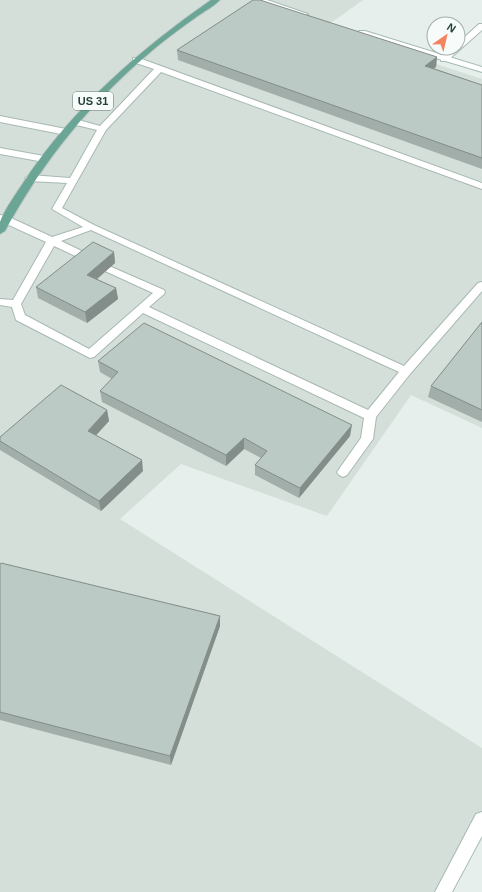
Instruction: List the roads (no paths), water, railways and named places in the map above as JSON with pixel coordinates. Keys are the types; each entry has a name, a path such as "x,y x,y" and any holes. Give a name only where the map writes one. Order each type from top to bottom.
{"main road":[{"name":"US 31","path":"0,231 3,219 30,178 66,132 99,95 136,60 216,0"}],"street":[{"path":"260,0 309,16"},
{"path":"466,39 482,26"},
{"path":"351,29 482,70"},
{"path":"136,60 482,186"},
{"path":"160,69 102,129 57,209 91,227 406,370"},
{"path":"0,119 66,132"},
{"path":"75,122 102,129"},
{"path":"0,151 44,160"},
{"path":"30,178 73,181"},
{"path":"3,219 88,258"},
{"path":"91,227 52,241 16,304 20,317 90,354 160,292 109,269"},
{"path":"343,472 367,439 370,416 406,370 482,285"},
{"path":"0,302 16,304"},
{"path":"142,308 370,416"},
{"path":"443,892 482,820"}]}
